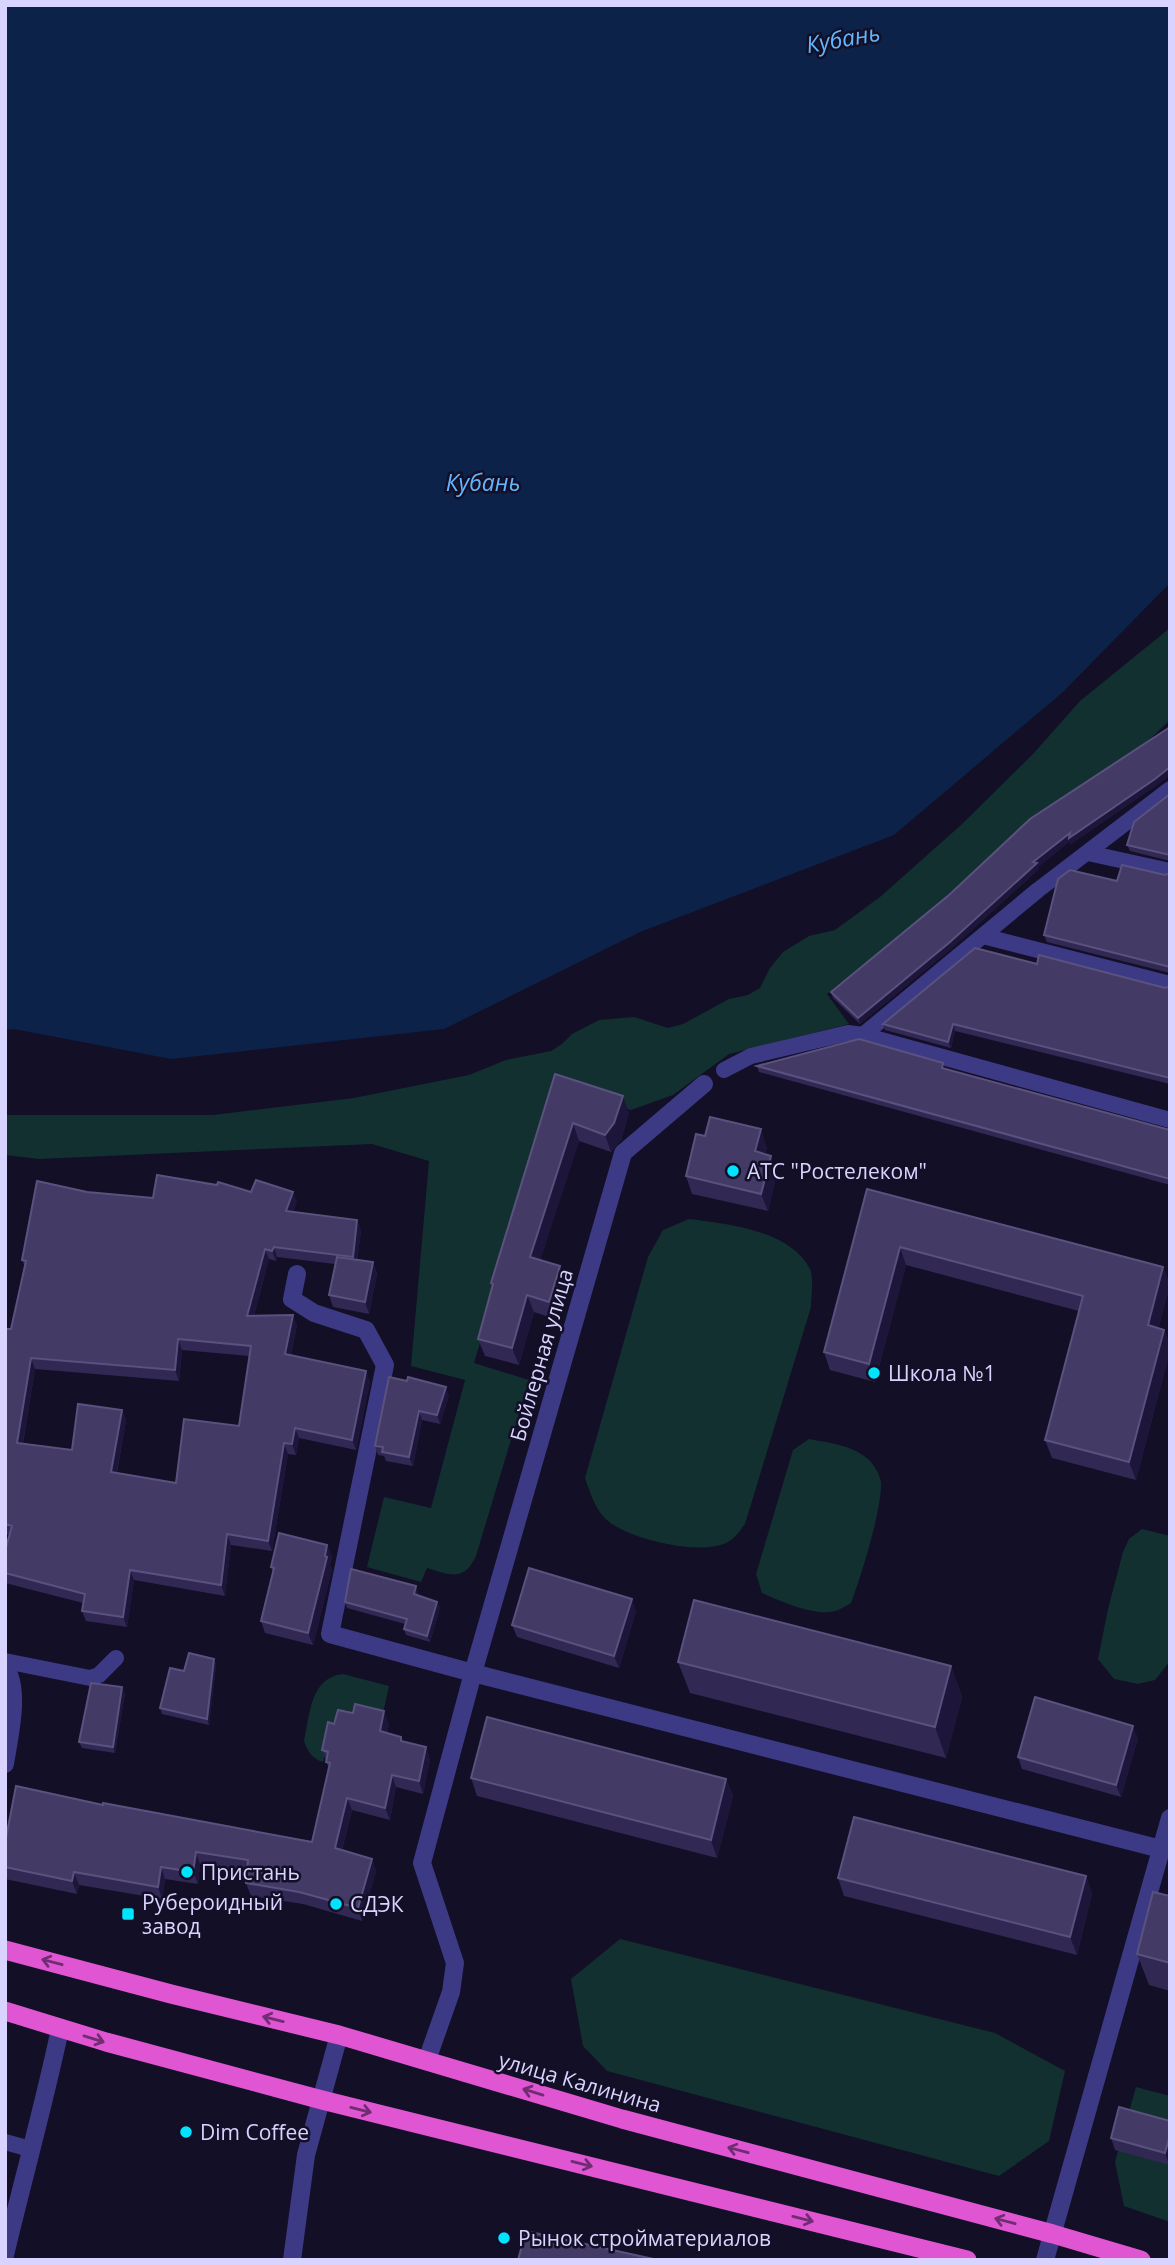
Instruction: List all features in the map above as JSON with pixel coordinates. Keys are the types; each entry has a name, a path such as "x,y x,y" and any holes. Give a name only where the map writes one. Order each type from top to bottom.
{"highway":[{"name":"улица Калинина","path":"5,1950 339,2035 622,2119 1141,2260"},
{"path":"5,2011 60,2029 322,2100 967,2260"}],"street":[{"name":"Бойлерная улица","path":"427,2060 451,1992 455,1963 422,1863 473,1673 623,1153 704,1084"},
{"path":"297,1274 292,1299 314,1313 366,1331 385,1366 330,1634 1161,1849"},
{"path":"5,1667 13,1684 12,1722 5,1764"},
{"path":"1045,2260 1170,1818"},
{"path":"5,2255 30,2149 48,2088 60,2029"},
{"path":"292,2260 306,2155 339,2035"}],"lane":[{"path":"863,1035 1038,890 1170,789"},
{"path":"1088,853 1170,872"},
{"path":"984,936 1170,984"},
{"path":"724,1070 751,1056 848,1033 1170,1120"},
{"path":"5,1661 90,1678 99,1675 116,1658"},
{"path":"1149,1893 1170,1898"},
{"path":"5,2142 30,2149"}],"green space":[{"path":"1170,628 1170,720 1149,740 1033,817 929,912 827,994 849,1024 729,1054 673,1095 631,1110 556,1087 474,1363 529,1380 476,1556 467,1570 461,1573 449,1574 427,1568 421,1582 367,1567 384,1497 431,1508 465,1380 411,1366 429,1161 372,1144 39,1159 5,1155 5,1115 213,1115 354,1098 469,1075 506,1060 551,1051 572,1034 599,1020 634,1017 668,1028 683,1024 729,999 748,995 760,988 770,968 783,952 809,936 835,930 880,897 961,825 1033,754 1080,701"},
{"path":"689,1219 722,1223 773,1237 801,1256 812,1277 811,1307 745,1524 731,1540 706,1547 653,1541 612,1524 598,1509 585,1478 648,1257 663,1230"},
{"path":"809,1439 840,1445 863,1455 875,1467 881,1483 875,1526 851,1603 839,1610 827,1612 798,1607 762,1593 756,1574 793,1450"},
{"path":"1142,1529 1170,1536 1170,1661 1155,1680 1138,1684 1114,1679 1098,1659 1123,1552 1129,1539"},
{"path":"343,1674 389,1686 382,1718 345,1710 334,1720 323,1762 311,1754 304,1741 310,1709 324,1682"},
{"path":"620,1939 995,2033 1065,2071 1049,2141 999,2176 607,2071 583,2046 571,1979"},
{"path":"1136,2087 1170,2096 1170,2222 1124,2206 1115,2162"}],"water":[{"name":"Кубань","path":"5,5 1170,5 1170,583 1063,692 894,835 640,932 444,1029 171,1059 14,1029 5,1030"}],"building":[{"path":"1170,727 1170,767 1069,838 1070,833 1033,862 1037,863 950,942 858,1018 831,992 949,895 1030,819"},
{"path":"1170,794 1170,855 1127,845 1134,822"},
{"path":"1122,865 1165,875 1170,873 1170,967 1044,935 1058,879 1070,870 1117,881"},
{"path":"975,948 1037,964 1039,955 1165,988 1170,986 1170,1078 953,1024 948,1042 883,1024"},
{"path":"859,1039 943,1063 942,1068 1170,1130 1170,1179 757,1066"},
{"path":"555,1074 623,1096 614,1123 605,1135 573,1123 530,1257 560,1266 549,1302 527,1295 512,1348 478,1339 493,1284 491,1283"},
{"name":"АТС \"Ростелеком\"","path":"710,1117 761,1129 755,1151 771,1156 761,1194 686,1176 696,1134 705,1136"},
{"path":"157,1175 217,1185 218,1182 251,1192 256,1180 293,1192 286,1211 357,1220 353,1257 274,1247 272,1251 265,1249 247,1316 293,1315 285,1354 366,1371 352,1440 295,1428 292,1444 284,1443 268,1541 227,1534 221,1585 130,1570 123,1617 82,1611 85,1594 5,1573 5,1551 12,1526 5,1524 5,1329 11,1329 26,1261 22,1260 37,1181 87,1192 153,1198","holes":["178,1339 251,1346 239,1426 184,1419 176,1483 111,1472 122,1410 78,1404 72,1450 17,1443 31,1358 175,1370"]},
{"path":"867,1189 1163,1267 1148,1325 1164,1330 1129,1462 1045,1440 1083,1296 900,1247 869,1364 824,1352"},
{"path":"337,1257 373,1262 365,1302 329,1295"},
{"path":"389,1377 407,1381 408,1377 446,1387 437,1415 419,1411 409,1457 382,1452 383,1447 375,1446"},
{"path":"279,1533 327,1545 327,1557 308,1633 261,1621 274,1568 271,1567"},
{"path":"529,1568 632,1599 614,1656 512,1625"},
{"path":"351,1569 416,1586 414,1594 437,1602 427,1636 404,1629 407,1619 345,1602"},
{"path":"694,1600 951,1666 935,1727 678,1662"},
{"path":"189,1653 214,1659 207,1719 160,1708 170,1668 184,1671"},
{"path":"91,1683 122,1687 113,1747 79,1742"},
{"path":"1035,1697 1133,1726 1116,1785 1018,1757"},
{"path":"355,1704 384,1711 380,1731 401,1737 401,1741 426,1747 419,1781 392,1775 385,1808 347,1798 335,1848 372,1859 358,1908 299,1892 246,1883 248,1860 196,1852 193,1872 161,1867 158,1887 74,1872 72,1881 5,1867 5,1843 16,1786 103,1805 312,1842 330,1763 326,1762 328,1752 322,1750 328,1722 334,1724 338,1710 353,1713"},
{"path":"487,1717 726,1779 711,1840 471,1778"},
{"path":"854,1817 1086,1876 1070,1937 838,1878"},
{"path":"1153,1892 1170,1896 1170,1963 1137,1954"},
{"path":"1119,2107 1170,2121 1170,2135 1165,2153 1111,2138"},
{"path":"526,2231 658,2260 518,2260"}],"place":[{"name":"АТС \"Ростелеком\"","path":"733,1171"},
{"name":"Школа №1","path":"874,1373"},
{"name":"Пристань","path":"187,1872"},
{"name":"СДЭК","path":"336,1904"},
{"name":"Рубероидный завод","path":"128,1914"},
{"name":"Dim Coffee","path":"186,2132"},
{"name":"Рынок стройматериалов","path":"504,2238"}]}
